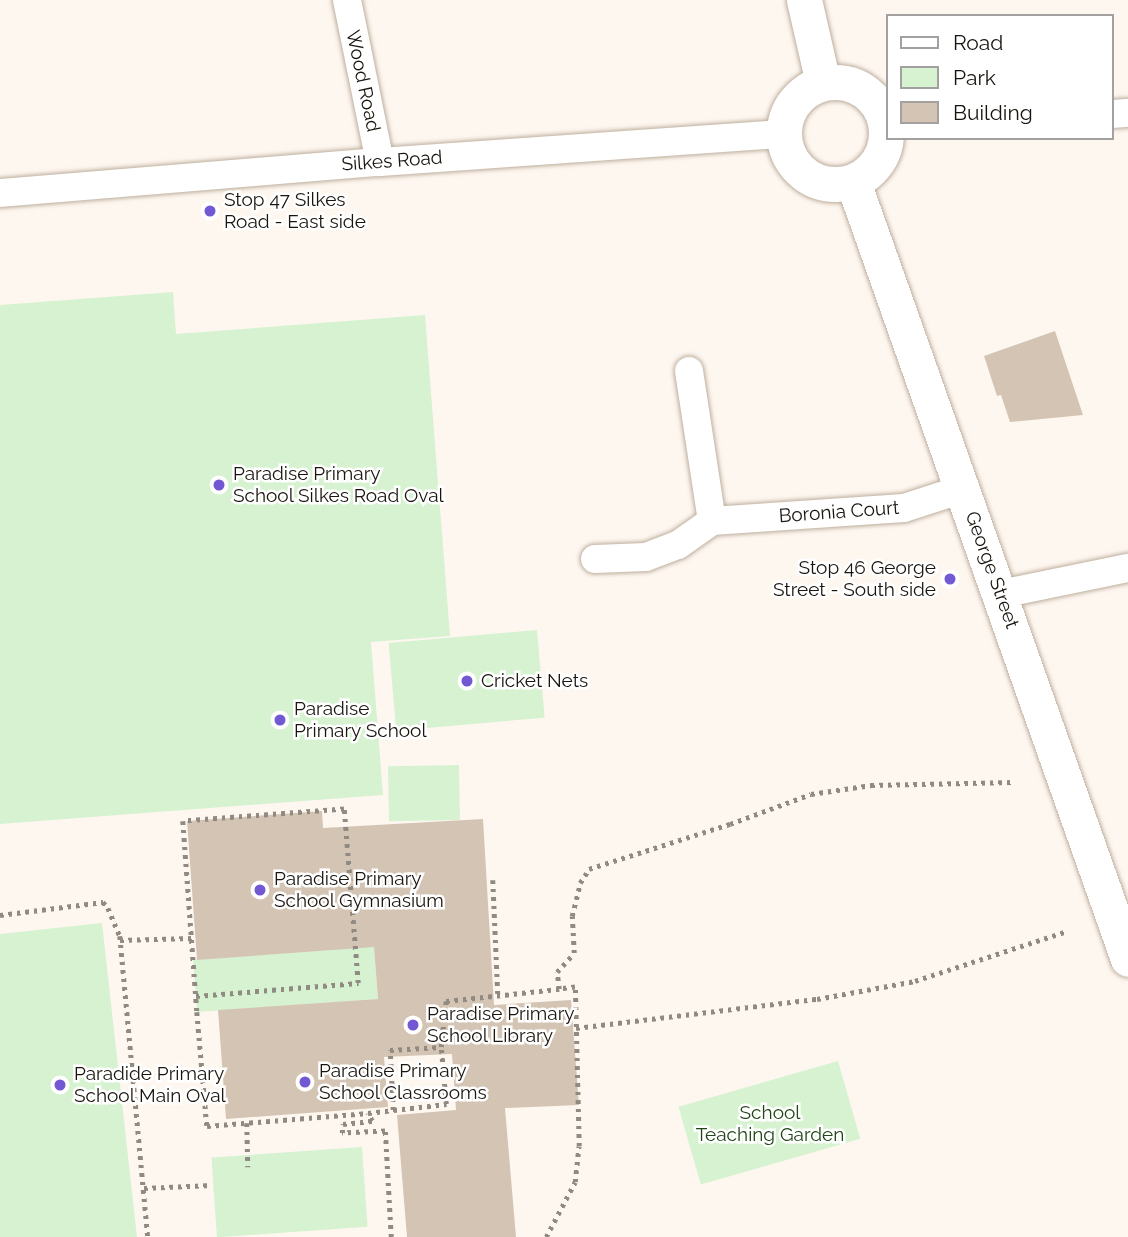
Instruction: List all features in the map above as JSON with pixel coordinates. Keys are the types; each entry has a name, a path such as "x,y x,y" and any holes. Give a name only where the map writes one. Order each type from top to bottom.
{"street":[{"name":"Wood Road","path":"347,0 380,162"},
{"path":"804,0 823,83"},
{"path":"886,126 884,116 875,100 861,88 845,82 823,83 806,90 793,102 785,119 783,134 792,161 804,174 820,182 838,185 853,182 869,173 880,159 887,140"},
{"name":"Silkes Road","path":"0,193 380,162 783,134"},
{"name":"George Street","path":"853,182 1128,959"},
{"path":"595,559 646,557 678,545 712,521 689,371"},
{"name":"Boronia Court","path":"712,521 904,508 963,489"},
{"path":"1001,594 1128,568"}],"path":[{"path":"559,989 557,972 573,953 572,916 580,883 589,869 730,824 811,794 871,785 1014,782"},
{"path":"196,996 358,983 344,809 183,821 196,996 207,1126 446,1104 441,1047 446,1001 575,987 579,1146 575,1182 546,1237"},
{"path":"493,880 498,996"},
{"path":"0,915 103,902 120,940 148,1237"},
{"path":"576,1028 817,999 915,981 1067,931"},
{"path":"120,940 192,937"},
{"path":"393,1110 390,1050 441,1047"},
{"path":"368,1113 372,1121 343,1124 342,1133 385,1131 391,1237"},
{"path":"247,1123 248,1167"},
{"path":"144,1188 212,1185"}],"green space":[{"name":"Paradise Primary School Silkes Road Oval","path":"173,292 176,334 425,315 450,636 371,642 383,795 0,824 0,305"},
{"name":"Cricket Nets","path":"537,630 545,718 396,731 389,643"},
{"path":"459,765 460,820 389,821 388,766"},
{"path":"365,826 378,999 197,1012 193,960 332,950 323,829"},
{"name":"Paradide Primary School Main Oval","path":"102,923 137,1237 0,1237 0,934"},
{"name":"School Teaching Garden","path":"838,1061 860,1139 701,1185 678,1107"},
{"path":"362,1147 368,1227 217,1237 211,1158"}],"building":[{"path":"1055,331 1083,415 1010,422 1001,395 997,396 984,356"},
{"path":"322,811 323,828 483,819 494,1005 571,1000 579,1105 505,1108 516,1237 407,1237 397,1115 456,1110 452,1054 384,1057 388,1107 226,1119 218,1010 378,999 374,947 197,960 187,821"}],"place":[{"name":"Stop 47 Silkes Road - East side","path":"210,211"},
{"name":"Paradise Primary School Silkes Road Oval","path":"219,485"},
{"name":"Stop 46 George Street - South side","path":"950,579"},
{"name":"Cricket Nets","path":"467,681"},
{"name":"Paradise Primary School","path":"280,720"},
{"name":"Paradise Primary School Gymnasium","path":"260,890"},
{"name":"Paradise Primary School Library","path":"413,1025"},
{"name":"Paradise Primary School Classrooms","path":"305,1082"},
{"name":"Paradide Primary School Main Oval","path":"60,1085"}]}
